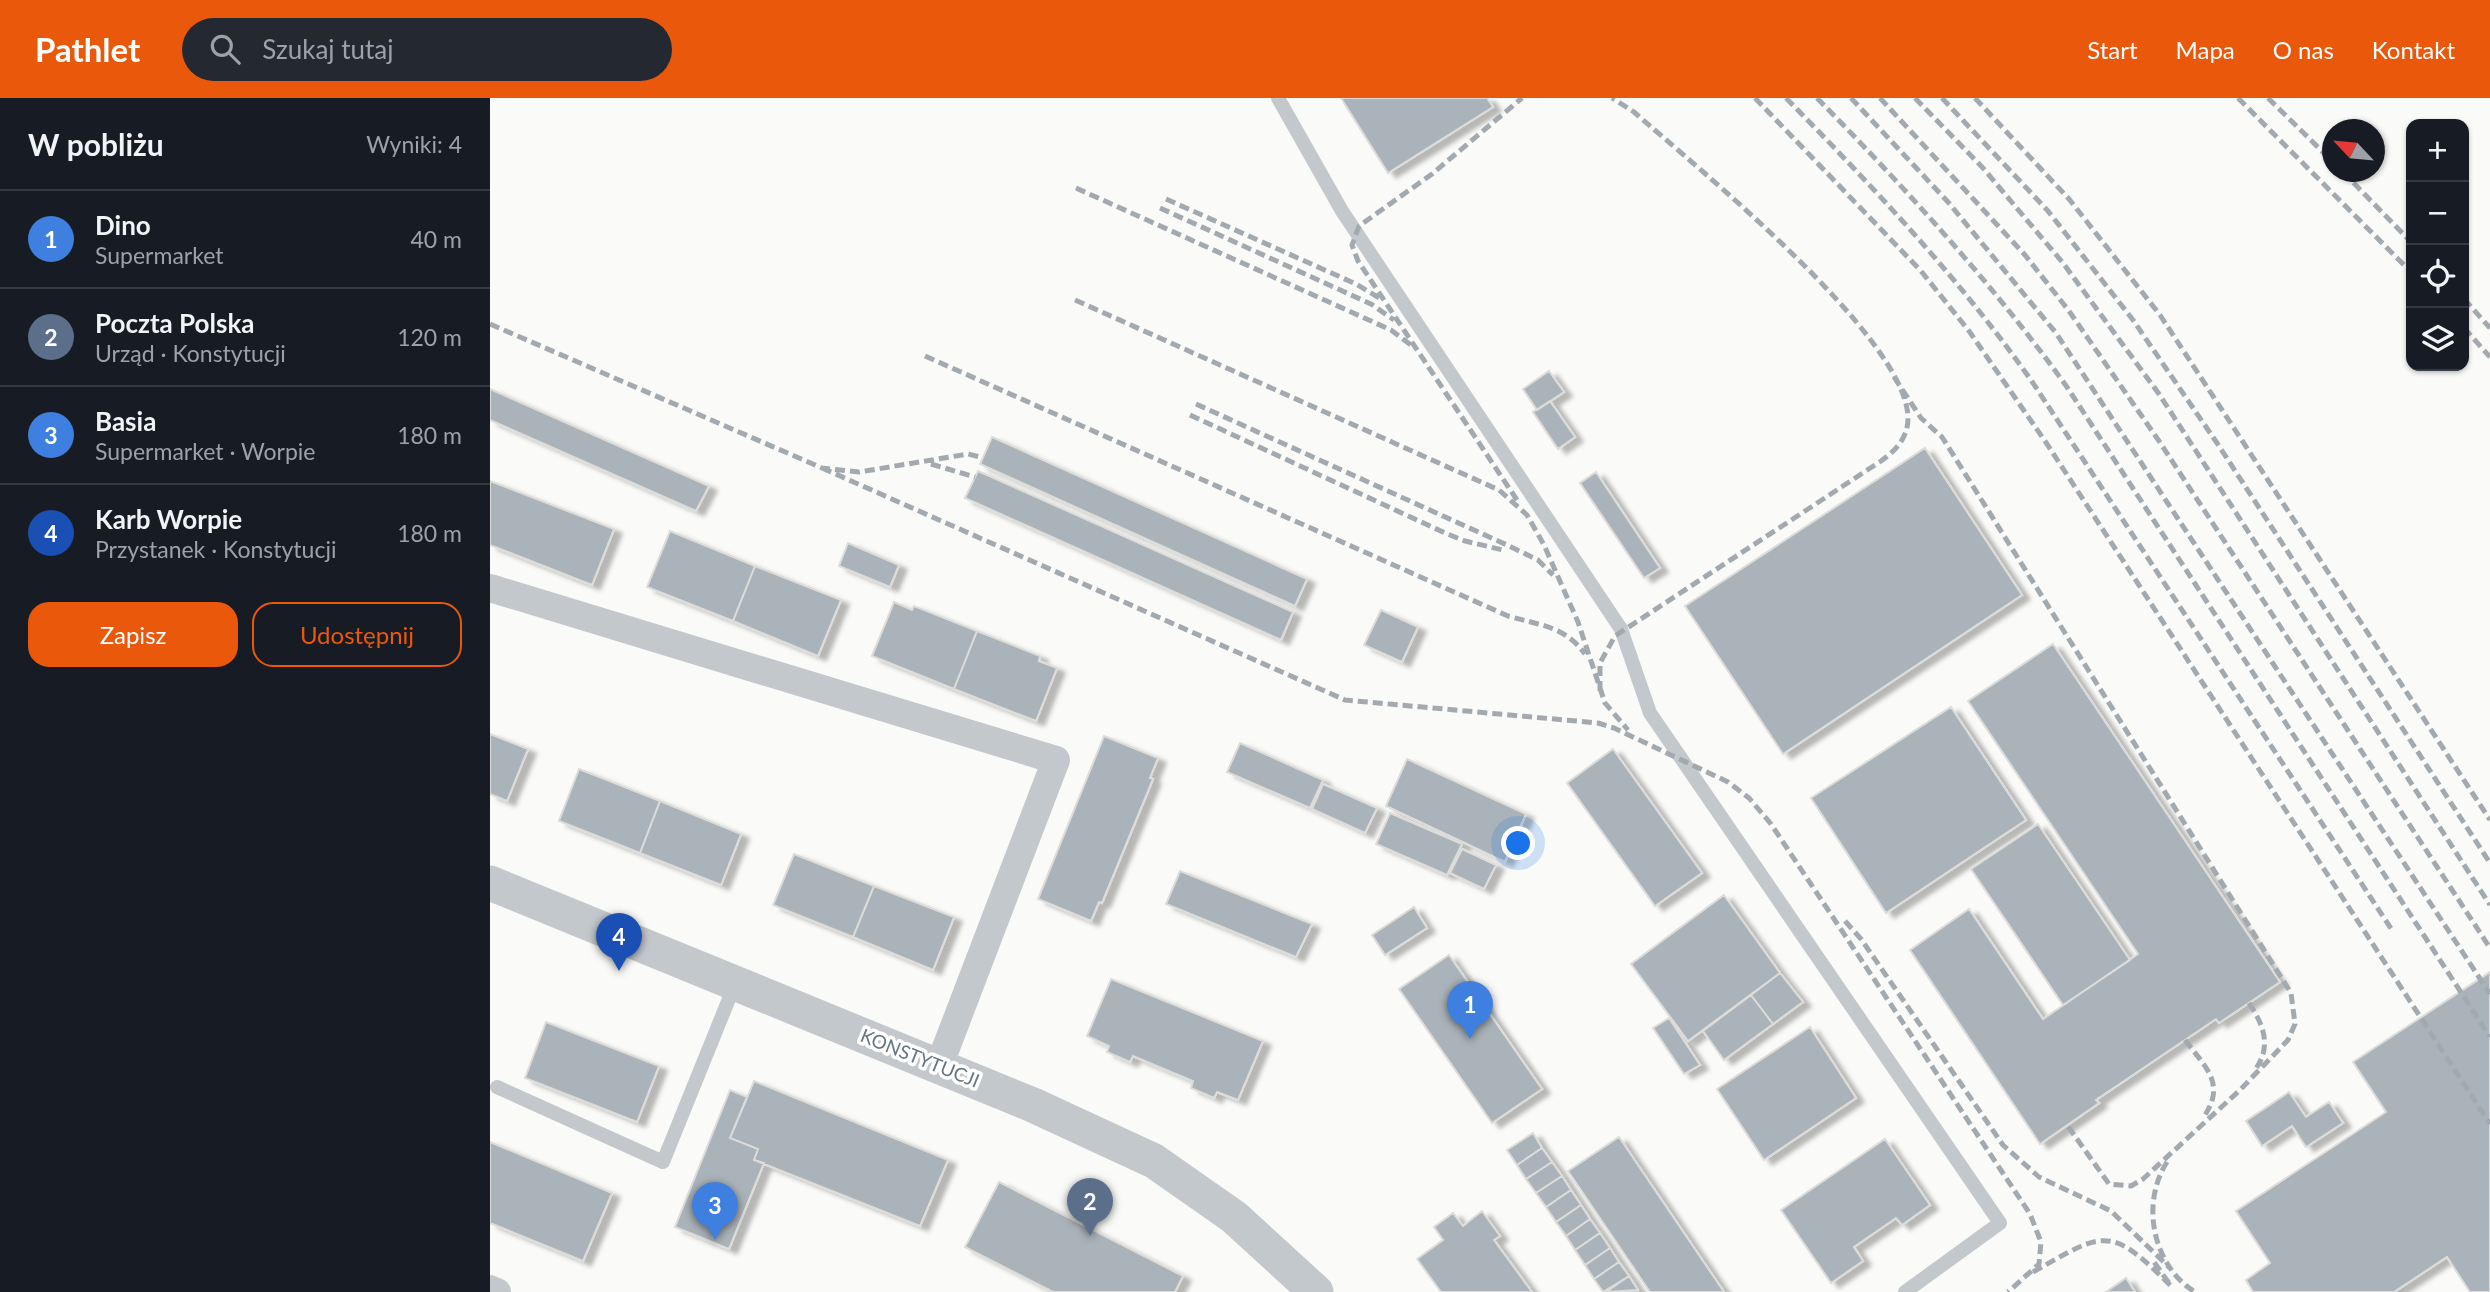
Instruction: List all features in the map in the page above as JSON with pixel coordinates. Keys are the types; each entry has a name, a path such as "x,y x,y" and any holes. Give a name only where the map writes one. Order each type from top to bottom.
{"street":[{"path":"490,588 1056,760 939,1066"},
{"name":"KONSTYTUCJI","path":"490,883 1033,1105 1154,1161 1234,1217 1280,1256 1316,1292"},
{"path":"490,1289 497,1292"}],"lane":[{"path":"1278,98 1342,211 1621,629 1650,713 2000,1223 1905,1292"},
{"path":"497,1087 663,1162 736,983"}],"building":[{"path":"1341,98 1487,98 1493,107 1388,173"},
{"path":"1549,371 1564,392 1537,410 1523,389"},
{"path":"490,389 709,486 696,511 490,420"},
{"path":"1550,401 1575,437 1558,449 1533,412"},
{"path":"992,437 1307,579 1295,606 980,464"},
{"path":"1925,448 2022,595 1783,754 1685,606"},
{"path":"978,471 1293,612 1281,640 965,498"},
{"path":"1596,472 1660,568 1644,578 1580,483"},
{"path":"490,481 614,529 592,585 490,545"},
{"path":"670,531 755,566 733,621 647,587"},
{"path":"848,543 899,565 890,587 839,566"},
{"path":"755,566 841,600 818,656 733,621"},
{"path":"894,602 912,610 914,606 977,631 954,689 872,656"},
{"path":"1381,610 1418,627 1402,662 1364,645"},
{"path":"977,631 1040,656 1039,661 1057,668 1036,721 954,689"},
{"path":"2053,644 2280,982 2219,1023 2216,1019 2096,1100 2099,1103 2040,1144 1910,950 1969,909 2043,1019 2138,954 1968,701"},
{"path":"1951,707 2026,820 1886,913 1811,798"},
{"path":"490,734 528,749 507,801 490,794"},
{"path":"1104,736 1158,758 1150,778 1153,779 1102,903 1099,902 1091,921 1038,899"},
{"path":"1240,743 1323,780 1310,808 1227,772"},
{"path":"1613,749 1702,873 1655,906 1567,783"},
{"path":"1407,759 1526,814 1505,862 1386,806"},
{"path":"579,769 660,801 640,853 559,821"},
{"path":"1323,784 1377,808 1365,833 1312,809"},
{"path":"660,801 741,834 721,885 640,853"},
{"path":"1390,813 1462,844 1447,875 1376,844"},
{"path":"2038,824 2130,960 2063,1005 1971,869"},
{"path":"1462,849 1496,865 1484,889 1450,873"},
{"path":"794,854 874,886 853,937 773,905"},
{"path":"1180,871 1312,924 1296,957 1166,904"},
{"path":"874,886 954,917 933,970 853,937"},
{"path":"1724,895 1780,973 1688,1041 1631,964"},
{"path":"1414,907 1427,928 1385,955 1372,935"},
{"path":"1449,955 1542,1089 1492,1123 1399,989"},
{"path":"2490,972 2490,1292 2470,1292 2447,1257 2394,1292 2253,1292 2246,1280 2270,1263 2236,1211 2386,1112 2353,1062"},
{"path":"1780,973 1803,1002 1773,1024 1751,995"},
{"path":"1111,979 1263,1041 1238,1100 1217,1092 1214,1098 1191,1088 1193,1081 1133,1056 1130,1062 1107,1052 1109,1046 1087,1036"},
{"path":"1751,995 1773,1024 1724,1060 1703,1031"},
{"path":"1669,1018 1700,1065 1684,1074 1653,1028"},
{"path":"546,1022 659,1066 637,1122 525,1078"},
{"path":"1810,1027 1856,1098 1764,1160 1717,1089"},
{"path":"754,1081 948,1160 920,1226 754,1160 758,1149 730,1138"},
{"path":"730,1090 747,1097 730,1138 758,1149 754,1160 764,1163 729,1249 675,1227"},
{"path":"2289,1092 2306,1117 2329,1102 2343,1123 2306,1147 2292,1126 2262,1146 2246,1121"},
{"path":"1533,1133 1542,1148 1517,1165 1507,1150"},
{"path":"1619,1137 1724,1292 1650,1292 1568,1171"},
{"path":"1885,1139 1930,1205 1902,1225 1896,1218 1854,1247 1863,1261 1831,1283 1781,1210"},
{"path":"490,1142 612,1193 583,1261 490,1223"},
{"path":"1542,1148 1552,1162 1526,1179 1517,1165"},
{"path":"1552,1162 1562,1176 1536,1193 1526,1179"},
{"path":"1562,1176 1571,1190 1546,1207 1536,1193"},
{"path":"999,1182 1183,1276 1175,1292 1053,1292 965,1247"},
{"path":"1571,1190 1581,1205 1556,1222 1546,1207"},
{"path":"1581,1205 1590,1219 1566,1236 1556,1222"},
{"path":"1482,1211 1500,1236 1494,1240 1532,1292 1441,1292 1417,1259 1443,1240 1434,1227 1453,1213 1463,1226"},
{"path":"1590,1219 1600,1233 1575,1250 1566,1236"},
{"path":"1600,1233 1610,1248 1585,1265 1575,1250"},
{"path":"1610,1248 1619,1262 1594,1279 1585,1265"},
{"path":"1619,1262 1629,1276 1603,1292 1594,1279"},
{"path":"1629,1276 1638,1290 1606,1292"},
{"path":"2126,1278 2135,1292 2106,1292"}],"railway":[{"path":"1517,500 1358,261 1352,245 1359,226 1432,174 1522,98"},
{"path":"1600,691 1600,663 1615,636 1881,461 1900,443 1906,432 1908,418 1898,384 1873,344 1837,300 1748,212 1634,112 1612,98"},
{"path":"1755,98 1921,271 1969,331 2047,444 2490,1124"},
{"path":"1786,98 1916,236 1976,307 2033,383 2392,930"},
{"path":"1817,98 1948,238 2009,311 2067,387 2490,1037"},
{"path":"1851,98 1948,202 2056,333 2490,994"},
{"path":"1880,98 2025,255 2069,311 2159,441 2490,948"},
{"path":"1915,98 1983,168 2063,263 2159,394 2490,905"},
{"path":"1942,98 2048,211 2133,320 2217,443 2490,863"},
{"path":"1975,98 2069,199 2160,315 2490,820"},
{"path":"2238,98 2406,267"},
{"path":"2268,98 2322,151"},
{"path":"2353,182 2406,237"},
{"path":"1076,188 1391,330 1411,345"},
{"path":"1166,199 1356,284 1381,299"},
{"path":"1160,208 1371,304 1394,320"},
{"path":"1075,300 1499,490 1527,515 1544,545 1578,622 1605,703 1628,730"},
{"path":"2469,305 2490,328"},
{"path":"490,324 822,468 859,472 968,454 980,457"},
{"path":"2469,334 2490,357"},
{"path":"925,356 1508,616 1560,632 1585,654"},
{"path":"1894,377 1921,418 1942,437 2291,993 2295,1024 2288,1040 2240,1090 2143,1179 2131,1186 2109,1184 2067,1125"},
{"path":"1196,404 1507,545 1538,560 1553,575"},
{"path":"1190,415 1445,533 1503,550"},
{"path":"931,464 975,477"},
{"path":"822,468 1345,700 1598,723 1728,782 1749,798 1771,824 2030,1214 2041,1242 2039,1264 2008,1292"},
{"path":"1845,921 1861,939 2003,1145 2039,1177 2111,1211 2171,1269"},
{"path":"2249,1003 2259,1020 2265,1044 2255,1070"},
{"path":"2185,1040 2211,1077 2213,1095 2203,1118"},
{"path":"2167,1162 2154,1196 2155,1233 2169,1267 2195,1292"},
{"path":"2033,1272 2076,1248 2092,1242 2106,1241 2120,1244 2134,1252 2171,1286 2154,1262"}],"place":[{"name":"Karb Worpie","path":"619,971"},
{"name":"Dino","path":"1470,1039"},
{"name":"Poczta Polska","path":"1090,1236"},
{"name":"Basia","path":"715,1240"}]}
